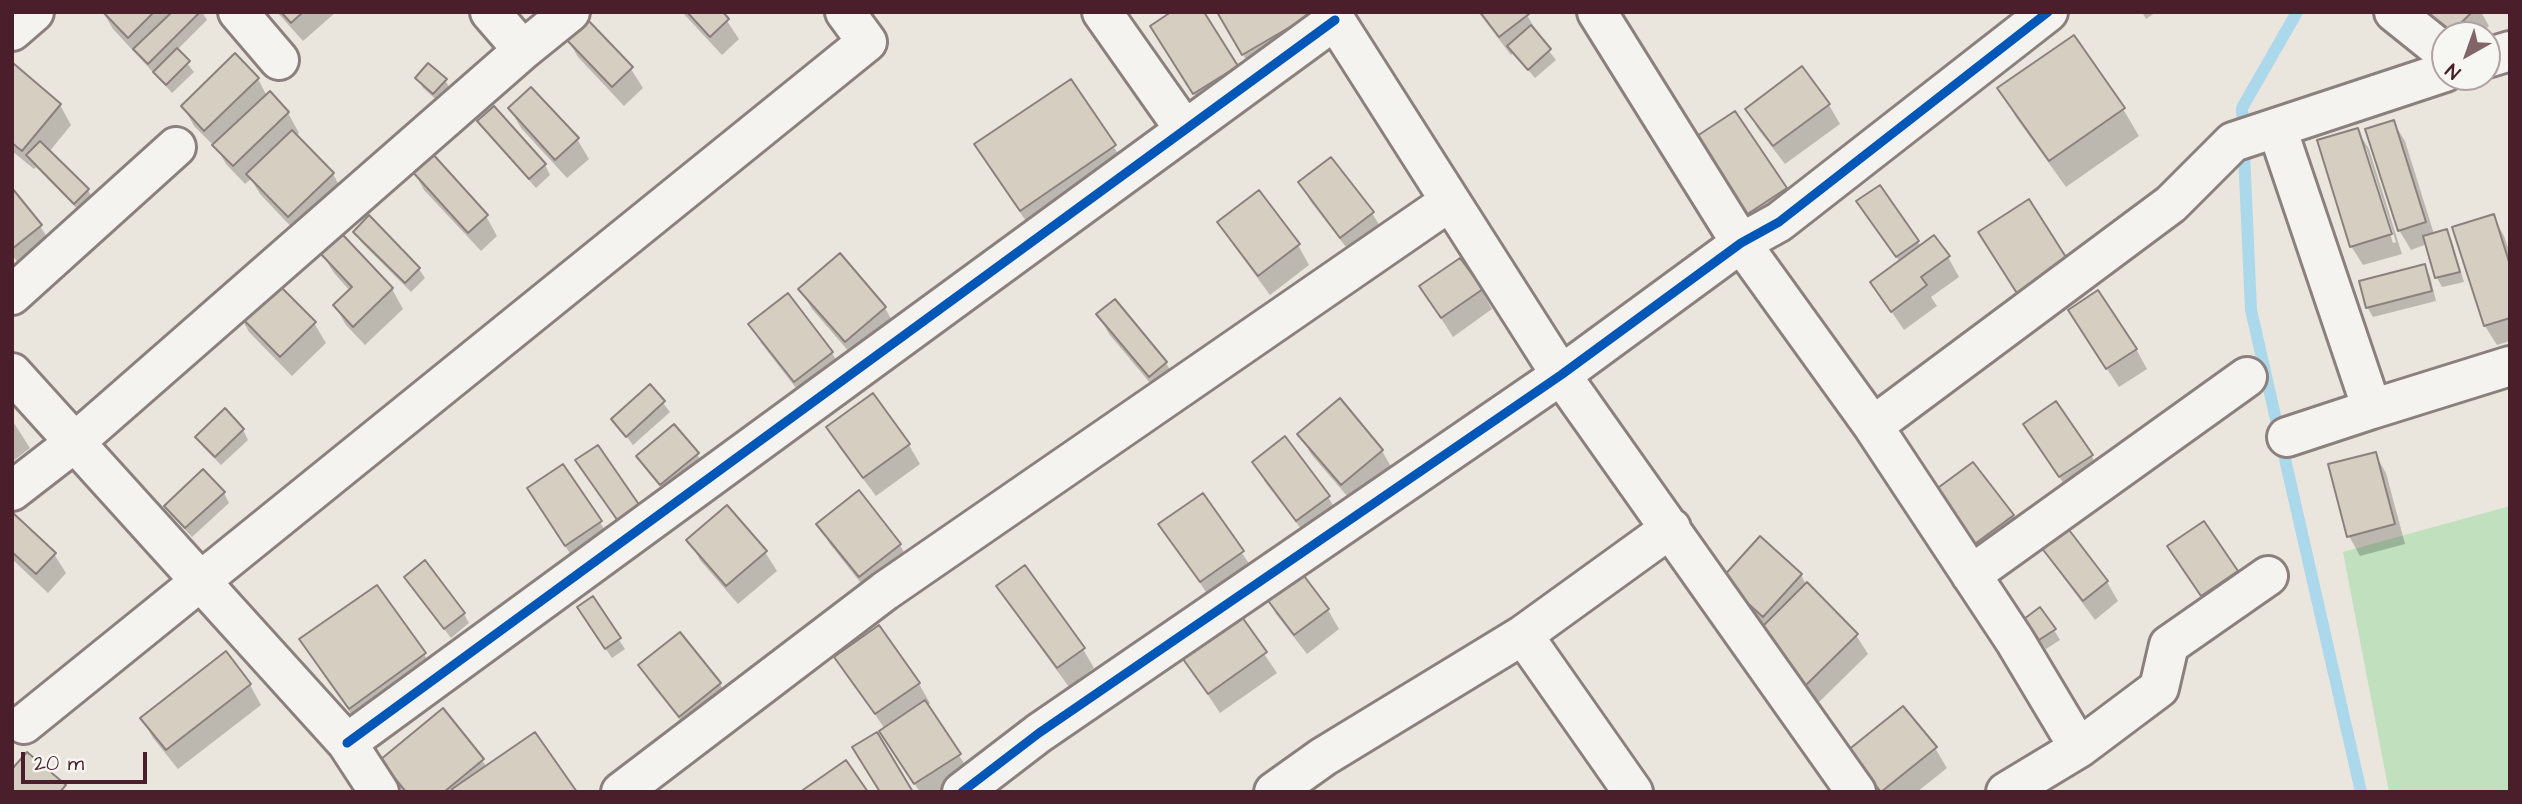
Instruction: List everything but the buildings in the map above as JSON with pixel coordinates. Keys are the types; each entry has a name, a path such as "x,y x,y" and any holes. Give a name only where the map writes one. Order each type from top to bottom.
{"street":[{"path":"12,31 34,12"},
{"path":"237,12 279,60"},
{"path":"490,12 523,50"},
{"path":"12,491 74,443 523,50 570,12"},
{"path":"24,724 867,42 845,12"},
{"path":"1102,12 1185,130"},
{"path":"1597,12 1741,243 1873,426 2015,641 2079,748"},
{"path":"962,792 1040,733 1561,375 1741,243 1779,222 2048,12"},
{"path":"2394,12 2431,42"},
{"path":"346,743 1185,130 1332,16 1561,375 1856,792"},
{"path":"1873,426 2171,204 2233,142 2431,77"},
{"path":"2277,128 2372,409"},
{"path":"12,295 176,147"},
{"path":"621,792 885,591 1449,202"},
{"path":"2287,437 2510,366"},
{"path":"12,373 346,743 379,792"},
{"path":"1971,575 2247,377"},
{"path":"1274,792 1323,757 1523,635 1671,528"},
{"path":"2006,792 2079,748 2159,688 2169,646 2267,576"},
{"path":"1523,635 1633,792"}],"green space":[{"path":"2510,506 2510,792 2389,792 2343,552"}],"waterway":[{"path":"2297,12 2242,108 2251,310 2361,792"}],"cycle path":[{"path":"962,792 1039,733 1561,375 1741,243 1779,222 2048,12"},
{"path":"347,743 1335,20"}]}
